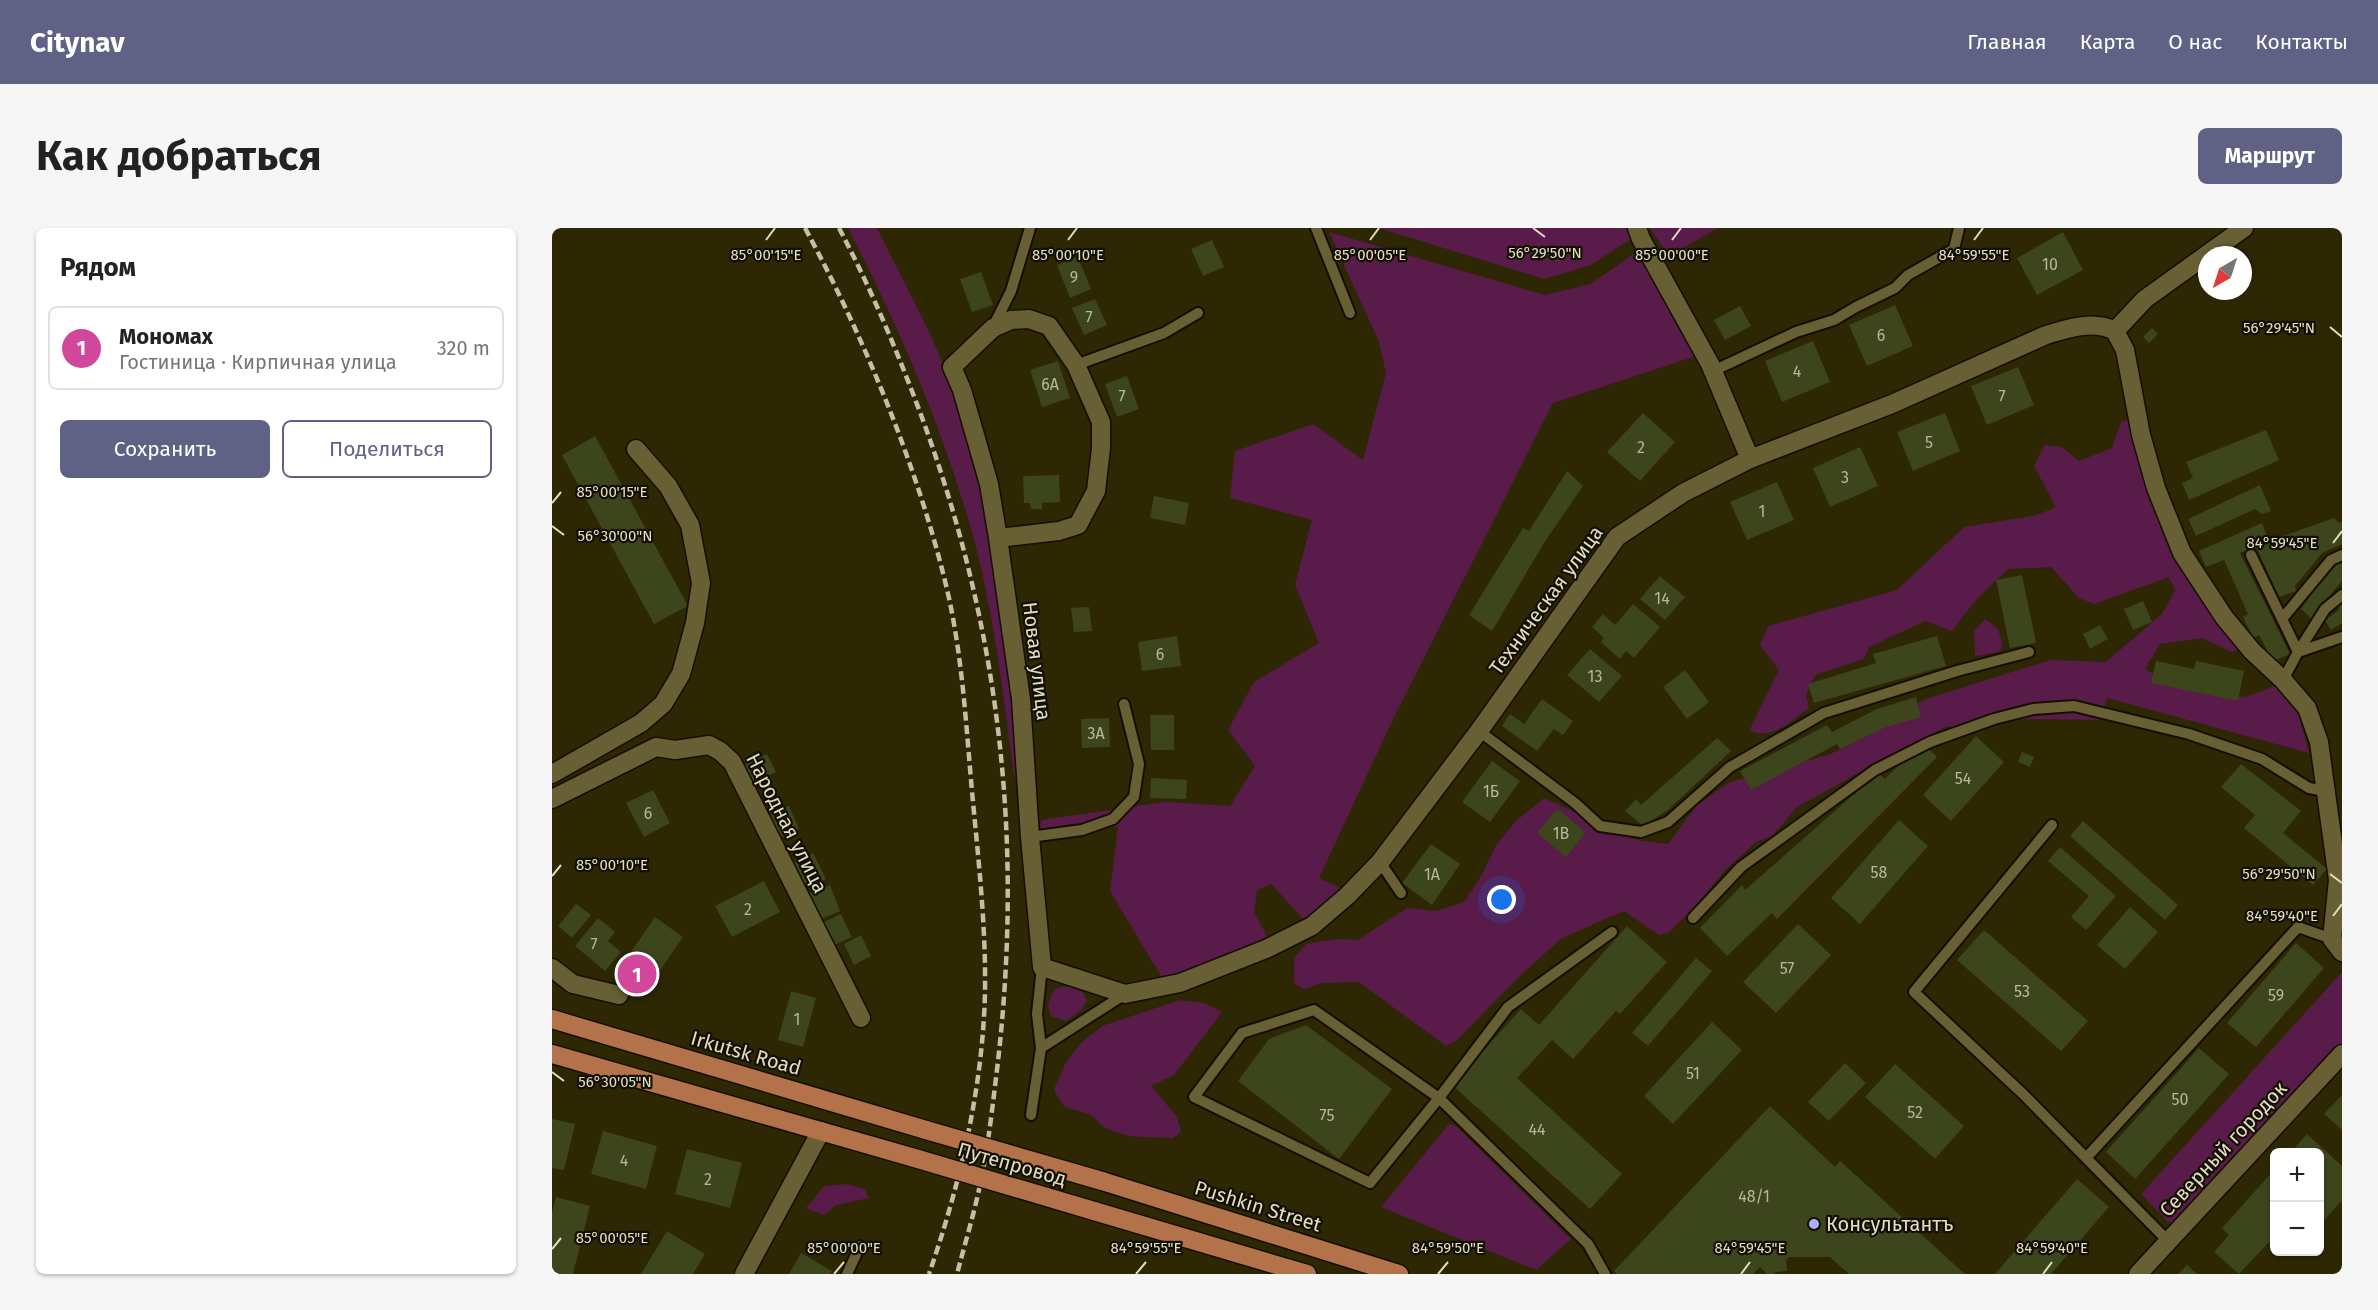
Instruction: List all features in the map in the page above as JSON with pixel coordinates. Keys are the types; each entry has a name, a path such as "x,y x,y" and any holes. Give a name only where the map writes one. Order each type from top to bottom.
{"main road":[{"name":"Irkutsk Road","path":"552,1019 926,1130"},
{"path":"552,1054 821,1131"},
{"name":"Путепровод","path":"926,1130 1102,1180"},
{"name":"Путепровод","path":"821,1131 1307,1274"},
{"name":"Pushkin Street","path":"1102,1180 1399,1274"}],"street":[{"path":"1637,228 1713,371 1750,459"},
{"path":"2244,228 2145,299 2115,331 2125,350 2141,435 2153,478 2182,553 2224,617 2252,651 2283,680 2307,708 2319,742 2338,880 2337,946"},
{"path":"993,328 1011,320 1029,320 1049,326 1076,365 1101,422 1101,448 1096,491 1078,525 1059,531 998,538"},
{"name":"Техническая улица","path":"1125,994 1180,983 1266,949 1312,926 1347,897 1380,862 1479,731 1617,537 1683,493 1750,459 1892,404 2046,335 2096,325 2115,331"},
{"name":"Новая улица","path":"993,328 952,367 962,390 989,484 998,538 1021,699 1030,837 1042,967"},
{"path":"552,774 641,723 663,704 681,674 701,583 690,525 668,486 636,449"},
{"name":"Народная улица","path":"552,800 656,747 675,750 709,745 720,751 732,762 861,1018"},
{"path":"1042,967 1125,994"},
{"path":"552,968 573,984 619,995"},
{"name":"Северный городок","path":"2138,1274 2342,1054"},
{"path":"744,1274 821,1131"}],"lane":[{"path":"993,328 1011,291 1030,228"},
{"path":"1316,228 1350,313"},
{"path":"1713,371 1796,332 1834,320 1895,288 1908,275 1953,249 1959,228"},
{"path":"1076,365 1164,333 1198,313"},
{"path":"2251,555 2298,652"},
{"path":"2282,619 2331,560 2342,555"},
{"path":"2283,680 2325,609 2342,595"},
{"path":"2298,652 2342,637"},
{"path":"1479,731 1575,803 1600,826 1641,832 1668,822 1730,767 1824,713 1957,670 2029,652"},
{"path":"1030,837 1082,830 1113,819 1134,797 1139,764 1124,704"},
{"path":"1693,918 1741,867 1875,770 1930,742 1994,719 2033,709 2074,706 2189,734 2262,759 2309,788 2325,791"},
{"path":"2052,825 1914,992 2023,1094 2168,1241"},
{"path":"1380,862 1401,893"},
{"path":"2086,1158 2298,927 2337,946"},
{"path":"1605,1274 1588,1244 1439,1098 1314,1010 1242,1034 1194,1097 1370,1183 1439,1098 1508,1007 1612,932"},
{"path":"1031,1115 1041,1048 1037,1014 1042,967"},
{"path":"1041,1048 1125,994"},
{"path":"846,1274 860,1246"}],"shaded area":[{"path":"848,228 877,228 928,330 954,394 980,487 990,535 1005,630 1019,775 1014,775 999,667 979,559 954,474 906,349"},
{"path":"1379,228 1629,228 1634,237 1591,265 1544,279"},
{"path":"1650,228 1718,228 1669,256"},
{"path":"1329,232 1545,295 1591,284 1639,250 1696,356 1553,403 1394,717 1319,878 1340,888 1308,924 1271,884 1257,890 1254,912 1268,938 1165,983 1110,891 1118,826 1039,841 1041,820 1165,802 1230,806 1255,766 1228,730 1254,682 1319,643 1295,585 1312,520 1230,498 1235,451 1313,424 1363,460 1386,373 1379,342"},
{"path":"2129,420 2149,487 2241,648 2232,652 2202,638 2160,644 2145,669 2161,679 2245,697 2275,686 2298,713 2309,753 2107,698 2100,720 2029,719 1945,727 1797,807 1772,836 1756,842 1725,870 1694,908 1668,933 1659,935 1624,911 1562,938 1522,974 1456,1041 1446,1046 1359,982 1322,983 1304,989 1294,983 1294,958 1306,944 1336,939 1358,940 1407,908 1436,911 1464,902 1483,873 1496,845 1516,821 1544,798 1637,840 1668,844 1697,805 1730,782 1831,754 1926,699 2050,660 2106,662 2162,614 2175,590 2169,577 2094,604 2079,598 2051,567 2008,569 1975,601 1952,631 1925,621 1869,647 1864,659 1815,675 1806,695 1809,708 1788,724 1766,733 1749,731 1779,670 1760,645 1768,626 1897,590 1964,527 2037,515 2056,507 2034,466 2045,445 2062,447 2079,461 2112,448 2121,422"},
{"path":"1985,619 1998,629 2003,646 1999,652 1975,656 1974,631"},
{"path":"2342,972 2342,1045 2177,1223 2172,1224 2167,1221 2141,1194"},
{"path":"1068,986 1083,992 1087,1001 1080,1011 1066,1021 1051,1016 1048,1005 1054,989"},
{"path":"1180,1000 1204,1003 1222,1012 1174,1075 1151,1086 1177,1117 1181,1132 1173,1138 1121,1134 1104,1127 1094,1117 1068,1108 1062,1103 1054,1089 1066,1062 1081,1043 1102,1026"},
{"path":"1449,1124 1456,1126 1571,1239 1536,1270 1381,1207"},
{"path":"846,1184 865,1189 869,1198 836,1205 824,1215 806,1208 824,1186"}],"building":[{"path":"2063,232 2083,270 2037,295 2017,258"},
{"path":"1212,240 1224,267 1203,276 1191,249"},
{"path":"1078,257 1091,289 1070,298 1057,265"},
{"path":"981,272 993,305 972,312 960,279"},
{"path":"1095,299 1107,325 1084,335 1072,308"},
{"path":"1895,305 1913,346 1867,366 1849,325"},
{"path":"1740,306 1751,326 1725,340 1714,320"},
{"path":"2152,328 2158,334 2149,343 2143,337"},
{"path":"1813,341 1830,382 1782,402 1765,361"},
{"path":"1058,361 1070,398 1042,407 1030,370"},
{"path":"2018,367 2034,405 1987,425 1971,386"},
{"path":"1127,376 1139,409 1117,417 1105,384"},
{"path":"1643,413 1675,442 1640,481 1607,452"},
{"path":"1945,413 1960,451 1913,471 1897,432"},
{"path":"2266,430 2279,460 2189,500 2182,483 2193,478 2186,462"},
{"path":"595,436 688,606 654,624 562,455"},
{"path":"1860,447 1878,486 1830,507 1813,468"},
{"path":"1567,471 1583,486 1544,543 1492,631 1469,615 1523,528 1529,531"},
{"path":"1059,475 1060,502 1042,503 1042,509 1031,509 1030,503 1024,503 1023,476"},
{"path":"1777,482 1794,520 1747,540 1730,502"},
{"path":"2260,485 2271,511 2262,514 2255,509 2196,536 2188,519"},
{"path":"1154,496 1189,503 1185,525 1150,518"},
{"path":"2334,518 2339,523 2342,522 2342,544 2322,553 2295,586 2296,591 2279,597 2256,547 2240,553 2290,654 2273,661 2259,635 2253,638 2243,617 2248,614 2224,560 2206,567 2199,551 2262,523 2269,541"},
{"path":"2342,560 2342,581 2311,618 2301,609 2328,570"},
{"path":"2022,575 2036,643 2010,648 1996,580"},
{"path":"1660,576 1685,597 1665,620 1640,599"},
{"path":"2143,601 2152,622 2133,630 2124,609"},
{"path":"2342,603 2342,623 2331,630 2325,620 2339,610 2338,605"},
{"path":"1633,604 1660,627 1634,658 1626,651 1620,659 1601,642 1604,638 1592,627 1603,614 1615,625"},
{"path":"1089,607 1092,631 1074,632 1071,608"},
{"path":"2100,625 2108,639 2090,649 2083,634"},
{"path":"1177,636 1181,666 1142,671 1138,642"},
{"path":"1937,636 1946,666 1814,703 1808,684 1876,663 1873,654"},
{"path":"1590,649 1622,676 1599,702 1567,675"},
{"path":"2156,661 2194,669 2196,661 2244,671 2238,701 2151,683"},
{"path":"1685,670 1709,702 1687,719 1663,687"},
{"path":"1916,697 1921,717 1886,727 1840,749 1837,744 1751,790 1740,771 1827,725 1832,732 1877,709"},
{"path":"1542,699 1573,721 1563,735 1554,729 1537,751 1502,726 1510,714 1524,724"},
{"path":"1150,715 1174,715 1174,750 1151,750"},
{"path":"1109,718 1110,747 1082,748 1081,719"},
{"path":"1976,736 2004,762 1951,821 1923,795"},
{"path":"1717,738 1731,751 1668,810 1643,826 1625,811 1636,799 1641,805"},
{"path":"1928,748 1937,757 1777,919 1772,913 1727,956 1700,928 1742,885 1745,890 1878,773 1885,779 1901,763"},
{"path":"2022,752 2034,757 2030,767 2018,762"},
{"path":"767,754 776,772 753,783 744,765"},
{"path":"1492,761 1520,781 1490,822 1462,802"},
{"path":"2241,764 2301,811 2283,833 2327,869 2313,885 2244,828 2255,815 2221,787"},
{"path":"1151,778 1187,780 1186,799 1150,798"},
{"path":"653,790 670,823 644,837 626,803"},
{"path":"789,806 799,829 776,839 766,816"},
{"path":"1557,809 1586,832 1566,857 1537,833"},
{"path":"1899,820 1928,846 1860,924 1831,898"},
{"path":"2083,821 2178,905 2165,920 2070,836"},
{"path":"1431,844 1460,864 1432,905 1402,883"},
{"path":"2060,847 2116,896 2086,930 2071,917 2089,896 2048,861"},
{"path":"813,853 826,879 805,889 792,864"},
{"path":"764,881 780,912 732,937 715,906"},
{"path":"830,885 840,911 819,920 808,894"},
{"path":"576,904 591,915 572,938 558,926"},
{"path":"2130,907 2158,932 2125,969 2097,945"},
{"path":"841,914 852,937 834,945 824,922"},
{"path":"655,917 683,937 648,988 632,987 625,982 620,968"},
{"path":"598,918 615,932 608,941 621,952 605,971 575,946"},
{"path":"1798,924 1831,955 1776,1013 1743,982"},
{"path":"1627,926 1667,962 1620,1014 1616,1011 1573,1059 1552,1040 1517,1078 1622,1174 1590,1209 1452,1085 1521,1009 1539,1025"},
{"path":"1984,930 2088,1021 2061,1051 1957,960"},
{"path":"861,935 871,956 854,965 844,944"},
{"path":"2296,943 2324,968 2256,1047 2227,1023"},
{"path":"1696,958 1712,971 1648,1046 1632,1033"},
{"path":"791,991 816,998 803,1047 778,1040"},
{"path":"1712,1022 1742,1050 1673,1124 1644,1096"},
{"path":"1306,1025 1392,1089 1339,1159 1238,1081 1269,1039"},
{"path":"2199,1048 2229,1074 2135,1179 2106,1152"},
{"path":"1845,1063 1866,1083 1829,1121 1808,1102"},
{"path":"1895,1064 1964,1126 1935,1159 1865,1097"},
{"path":"2342,1095 2342,1130 2324,1114"},
{"path":"1770,1106 1835,1167 1840,1161 1965,1274 1849,1274 1830,1257 1789,1257 1786,1261 1787,1271 1773,1274 1767,1274 1760,1267 1753,1274 1617,1274 1614,1271"},
{"path":"552,1119 575,1124 564,1170 552,1168"},
{"path":"603,1131 657,1146 646,1189 591,1174"},
{"path":"2307,1134 2322,1148 2295,1148"},
{"path":"687,1149 742,1163 730,1208 675,1194"},
{"path":"2324,1150 2342,1166 2342,1200 2324,1220"},
{"path":"2270,1174 2270,1241 2239,1274 2214,1252 2229,1235 2222,1228"},
{"path":"2077,1179 2109,1207 2051,1274 1995,1274"},
{"path":"556,1197 590,1206 573,1274 552,1274 552,1213"},
{"path":"667,1231 705,1254 693,1274 641,1274"},
{"path":"801,1253 832,1271 830,1274 789,1274"},
{"path":"2187,1265 2197,1274 2178,1274"}],"railway":[{"path":"805,228 867,356 903,446 919,491 945,581 960,663 980,873 985,992 980,1063 968,1135 951,1206 929,1274"},
{"path":"839,228 894,346 940,471 965,556 984,641 998,726 1005,813 1008,900 1005,988 986,1154 957,1274"}],"place":[{"name":"Мономах","path":"637,974"},
{"name":"Консультантъ","path":"1814,1224"}]}
